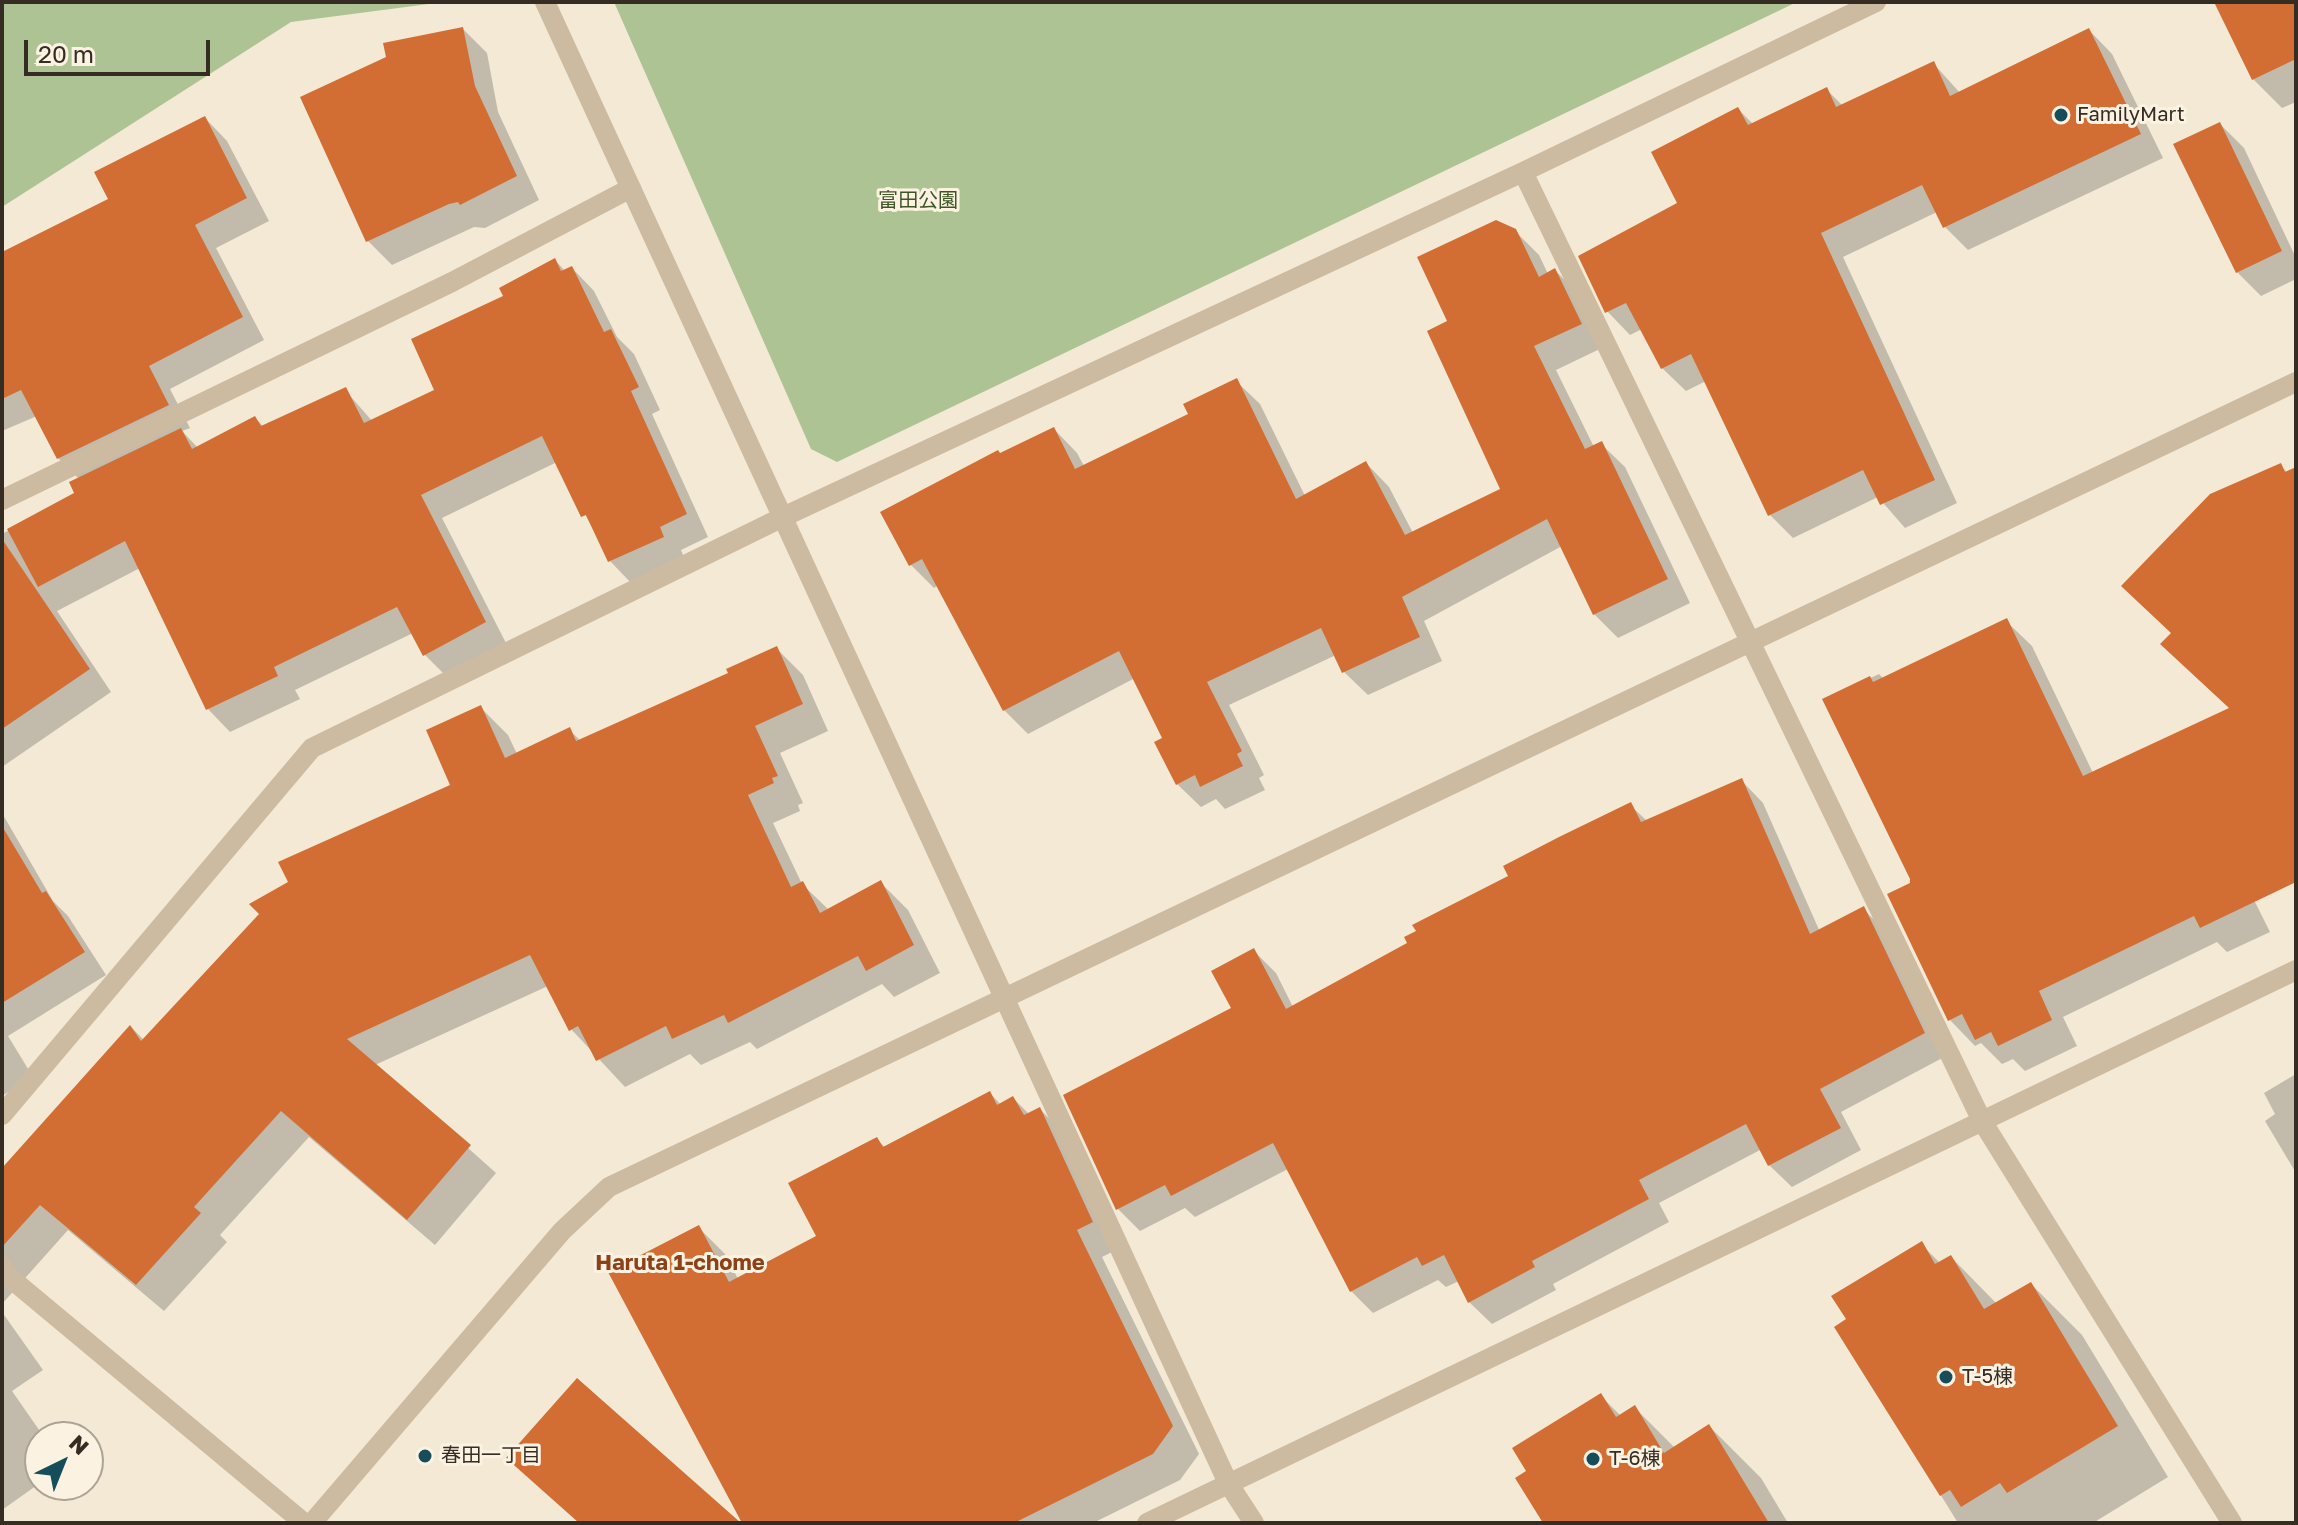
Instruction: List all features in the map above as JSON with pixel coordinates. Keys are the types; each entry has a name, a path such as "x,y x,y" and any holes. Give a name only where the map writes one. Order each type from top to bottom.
{"street":[{"path":"545,2 1228,1483 1254,1523"},
{"path":"2,1115 312,748 783,517 1523,172 1876,2"},
{"path":"1523,172 1982,1121 2232,1523"},
{"path":"2,500 452,282 631,188"},
{"path":"312,1523 562,1231 609,1187 1003,995 1751,644 2296,382"},
{"path":"1147,1523 2296,970"},
{"path":"2,1265 9,1277 304,1523"}],"green space":[{"path":"2,2 444,2 291,22 2,207"},
{"name":"富田公園","path":"614,2 1797,2 837,462 811,449"}],"building":[{"path":"2214,2 2296,2 2296,59 2252,80"},
{"path":"463,27 475,86 517,176 460,205 458,202 449,204 366,242 300,97 386,57 383,43"},
{"path":"2089,28 2141,134 1943,228 1922,185 1821,233 1935,480 1880,505 1863,470 1768,516 1691,354 1661,369 1626,303 1605,313 1578,256 1677,203 1651,152 1738,107 1748,125 1827,87 1836,107 1934,61 1950,96"},
{"path":"205,116 247,198 195,225 243,317 149,366 169,405 57,459 21,390 2,399 2,252 108,199 94,172"},
{"path":"2220,122 2282,251 2236,273 2173,144"},
{"path":"1496,220 1516,229 1539,277 1555,268 1582,324 1534,346 1585,449 1602,441 1668,579 1593,615 1547,519 1402,597 1420,637 1342,673 1321,628 1207,682 1242,751 1237,754 1243,766 1200,787 1195,775 1176,785 1154,742 1162,738 1119,651 1003,711 922,559 909,566 880,512 998,450 1000,453 1054,427 1075,469 1188,414 1183,404 1237,378 1296,499 1366,461 1405,535 1500,489 1427,331 1447,321 1417,257"},
{"path":"555,258 561,271 572,266 604,332 611,329 639,387 631,391 687,514 660,527 664,537 608,562 586,515 581,517 542,436 421,495 486,622 423,656 397,607 274,667 278,676 206,710 125,541 38,587 7,529 74,493 69,482 181,428 192,449 255,416 261,426 346,387 364,423 434,390 411,339 503,296 499,288"},
{"path":"2281,463 2285,472 2296,467 2296,882 2200,928 2194,916 2039,991 2052,1020 1998,1046 1991,1032 1975,1040 1962,1014 1948,1021 1887,894 1910,883 1910,879 1822,699 1870,676 1873,682 2007,618 2083,776 2229,708 2160,644 2171,633 2121,586 2210,494"},
{"path":"2,539 90,669 2,729"},
{"path":"777,646 803,704 755,726 778,776 772,778 774,783 748,795 791,887 803,881 820,913 881,880 914,945 866,971 858,956 728,1023 724,1015 672,1039 666,1026 596,1061 578,1026 569,1031 530,955 347,1039 471,1145 407,1220 281,1111 194,1207 201,1213 136,1285 40,1205 2,1247 2,1168 130,1025 141,1041 259,914 249,904 288,882 278,862 450,785 426,730 481,705 505,758 570,727 576,741 728,673 726,669"},
{"path":"1742,778 1810,934 1864,906 1925,1033 1820,1089 1841,1128 1768,1166 1746,1124 1639,1180 1649,1199 1532,1261 1535,1267 1468,1303 1444,1255 1422,1266 1417,1257 1350,1292 1273,1143 1171,1196 1165,1185 1116,1210 1063,1095 1231,1008 1211,971 1254,948 1286,1009 1407,943 1404,937 1416,931 1412,925 1508,876 1503,866 1559,837 1631,802 1641,822"},
{"path":"2,826 42,893 46,891 85,952 2,1003"},
{"path":"990,1091 997,1105 1013,1096 1024,1115 1040,1107 1093,1222 1077,1230 1173,1426 1153,1454 1014,1523 742,1523 608,1272 699,1225 729,1282 816,1236 788,1183 877,1137 883,1147"},
{"name":"T-5棟","path":"1922,1241 1935,1264 1951,1255 1984,1309 2031,1282 2118,1426 2007,1493 2000,1483 1961,1507 1950,1490 1940,1496 1834,1327 1846,1319 1831,1296"},
{"path":"577,1378 741,1523 579,1523 506,1458"},
{"name":"T-6棟","path":"1601,1393 1616,1417 1635,1405 1664,1453 1709,1424 1769,1523 1543,1523 1515,1478 1526,1471 1512,1448"}],"place":[{"name":"FamilyMart","path":"2061,115"},
{"name":"T-5棟","path":"1946,1377"},
{"name":"春田一丁目","path":"425,1456"},
{"name":"T-6棟","path":"1593,1459"}],"district":[{"name":"Haruta 1-chome","path":"680,1263"}]}
